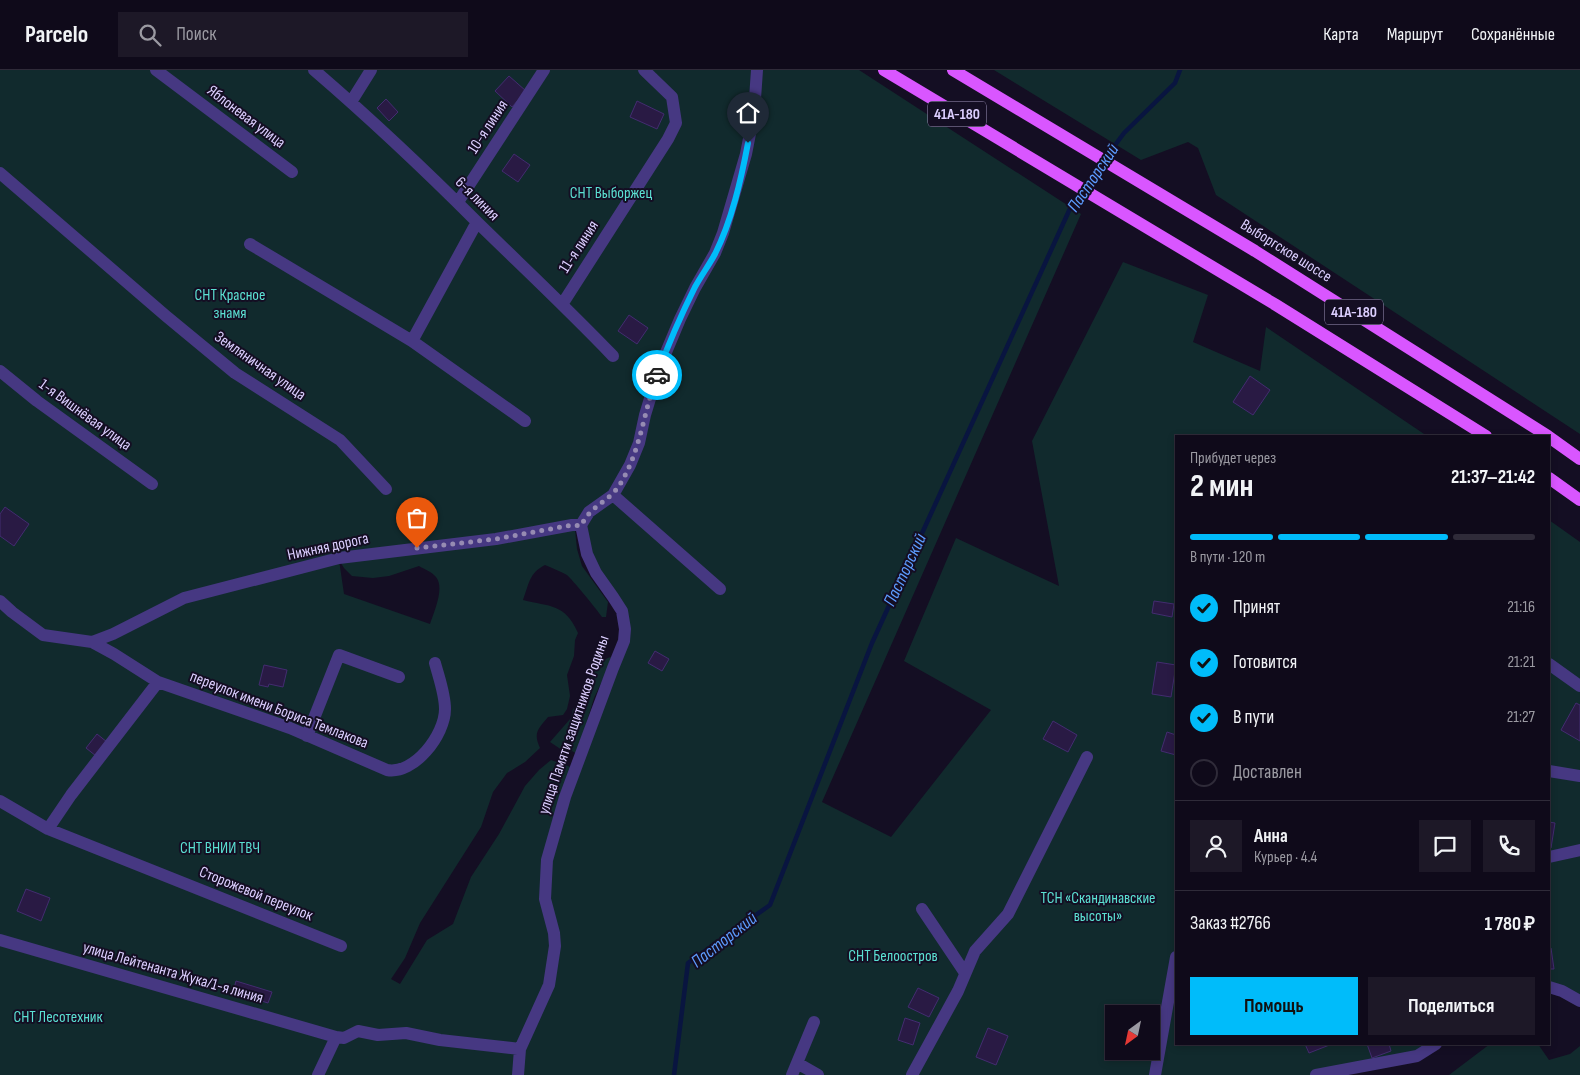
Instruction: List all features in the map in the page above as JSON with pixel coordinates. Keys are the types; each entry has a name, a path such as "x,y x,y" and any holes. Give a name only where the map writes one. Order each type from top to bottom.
{"main road":[{"name":"41А-180","path":"884,70 1276,305 1484,435"},
{"name":"Выборгское шоссе","path":"954,70 1354,312 1546,435"},
{"name":"Выборгское шоссе","path":"1550,437 1580,459"},
{"path":"1550,479 1580,500"}],"street":[{"name":"Яблоневая улица","path":"156,70 292,172"},
{"name":"6-я линия","path":"314,70 458,202 563,303 613,356"},
{"path":"351,102 371,70"},
{"name":"10-я линия","path":"458,202 544,70"},
{"name":"11-я линия","path":"563,303 668,139 676,123 672,97 644,70"},
{"path":"581,526 589,512 613,495 622,483 636,453 654,385 680,319 715,254 746,154 754,113 757,70"},
{"name":"Земляничная улица","path":"0,173 235,373 340,440 386,489"},
{"path":"412,341 477,222"},
{"path":"250,244 412,341 524,421"},
{"name":"1-я Вишнёвая улица","path":"0,371 152,484"},
{"path":"613,495 720,589"},
{"name":"Нижняя дорога","path":"92,642 113,634 184,598 339,558 496,539 572,525 581,526"},
{"name":"улица Памяти защитников Родины","path":"518,1075 520,1049 549,985 555,946 554,933 545,899 547,860 565,797 612,668 624,641 625,629 622,611 590,560 582,538 581,526"},
{"path":"0,602 43,635 92,642"},
{"path":"113,634 114,654"},
{"name":"переулок имени Бориса Темлакова","path":"92,642 158,682 307,736 395,772 408,768 431,745 441,726 445,708 435,664"},
{"path":"307,736 339,655 399,677"},
{"path":"1550,665 1580,686"},
{"path":"48,829 158,682"},
{"path":"912,1075 958,991 975,951 1008,914 1087,757"},
{"path":"1550,771 1580,776"},
{"name":"Сторожевой переулок","path":"0,801 48,829 341,946"},
{"path":"1550,857 1580,850"},
{"path":"922,909 965,973"},
{"name":"улица Лейтенанта Жука/1-я линия","path":"0,940 336,1037"},
{"path":"1155,1075 1175,963"},
{"path":"1550,987 1580,1000"},
{"path":"814,1022 794,1069 818,1075"},
{"path":"318,1075 336,1037 344,1038 358,1032 378,1035 406,1033 440,1040 520,1049"},
{"path":"1316,1075 1417,1056 1434,1045"}],"green space":[{"path":"0,70 859,70 1081,214 822,802 891,837 991,710 904,661 956,538 1059,586 1032,441 1123,262 1208,295 1193,342 1260,371 1266,327 1426,435 1175,435 1175,1045 1434,1045 1417,1056 1316,1075 0,1075","holes":["575,530 582,538 624,625 576,769 551,760 525,786 499,834 471,877 453,924 427,940 400,984 391,979 405,958 420,923 481,827 493,792 507,773 525,762 540,748 537,739 538,731 548,717 563,715 567,709 570,696 567,675 574,656 575,640 578,633 568,616 562,611 523,600 530,579 545,565 562,572 574,582 602,617 606,617 608,602 582,566 577,549","339,560 352,576 373,578 389,576 419,566 436,577 439,587 438,600 430,624 344,594"]},
{"path":"994,70 1580,70 1580,434 1216,195 1198,148 1188,142 1141,160"},
{"path":"1550,521 1580,542 1580,1001 1550,987"},
{"path":"611,657 611,662 594,698 577,754 572,751 568,754 550,742 571,718 573,709 580,703 585,688 596,670 603,661"},
{"path":"1489,1045 1539,1045 1549,1060 1570,1054 1580,1046 1580,1075 1449,1075"}],"building":[{"path":"509,76 526,91 512,107 495,91"},
{"path":"386,99 398,112 389,121 377,108"},
{"path":"637,101 664,114 657,129 630,117"},
{"path":"514,154 530,165 518,182 502,171"},
{"path":"629,315 648,328 637,344 618,331"},
{"path":"1250,376 1270,390 1253,415 1233,402"},
{"path":"5,507 29,524 14,546 0,536 0,514"},
{"path":"1154,601 1174,604 1172,617 1152,613"},
{"path":"655,651 669,659 662,671 648,663"},
{"path":"1157,662 1175,665 1171,697 1152,694"},
{"path":"264,665 287,670 283,687 269,684 268,687 259,685"},
{"path":"1576,703 1580,705 1580,741 1561,730"},
{"path":"1053,721 1077,735 1068,752 1043,739"},
{"path":"1167,732 1175,735 1175,755 1161,751"},
{"path":"97,734 107,742 96,756 86,748"},
{"path":"1550,822 1555,823 1550,848"},
{"path":"26,889 50,898 41,921 17,911"},
{"path":"1550,948 1551,948 1554,969 1550,969"},
{"path":"236,981 272,992 268,1003 233,992"},
{"path":"918,988 939,998 929,1017 908,1007"},
{"path":"905,1018 920,1023 913,1045 898,1040"},
{"path":"988,1028 1008,1036 996,1065 976,1057"},
{"path":"1305,1045 1329,1045 1309,1053"},
{"path":"1367,1045 1389,1045 1391,1051 1372,1058"}],"waterway":[{"name":"Пасторский","path":"674,1075 688,963 770,905 872,643 1073,202 1124,133 1175,83 1180,70"}],"way so far":[{"path":"417,548 496,539 572,525 581,526 589,512 613,495 622,483 636,453 657,375"}],"route":[{"path":"657,375 680,319 715,254 742,173 748,143"}],"park label":[{"name":"СНТ Выборжец","path":"611,193"},
{"name":"СНТ Красное знамя","path":"230,304"},
{"name":"СНТ ВНИИ ТВЧ","path":"220,848"},
{"name":"ТСН «Скандинавские высоты»","path":"1098,907"},
{"name":"СНТ Белоостров","path":"893,956"},
{"name":"СНТ Лесотехник","path":"58,1017"}]}
